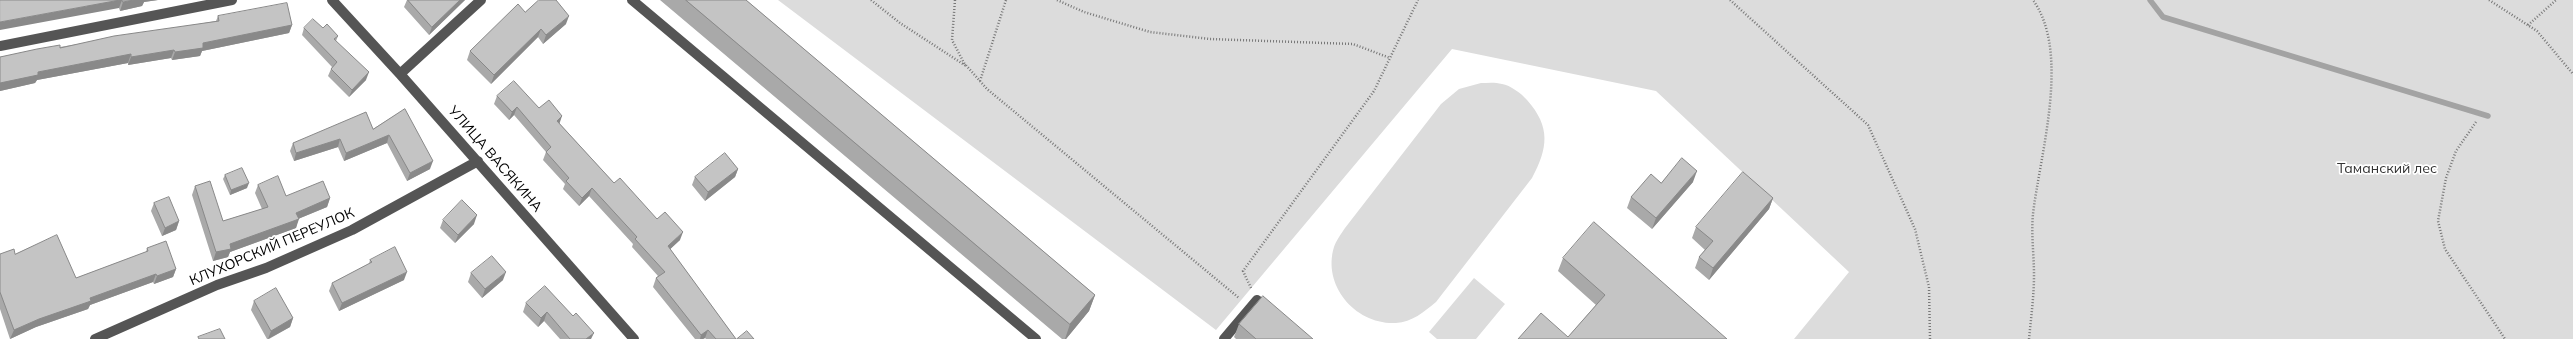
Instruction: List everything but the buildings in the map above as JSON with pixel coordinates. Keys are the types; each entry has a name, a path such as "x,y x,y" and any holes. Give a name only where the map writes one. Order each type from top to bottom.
{"street":[{"path":"0,46 232,0"},
{"name":"УЛИЦА ВАСЯКИНА","path":"332,0 478,161 634,339"},
{"path":"400,74 481,0"},
{"path":"632,0 1036,339"},
{"name":"КЛУХОРСКИЙ ПЕРЕУЛОК","path":"95,339 217,285 266,268 352,230 478,161"},
{"path":"1224,339 1254,303 1274,314"}],"path":[{"path":"871,0 900,24 969,69"},
{"path":"955,0 952,40 969,69 980,81 1023,120 1184,252 1228,291 1254,303"},
{"path":"980,81 1006,0"},
{"path":"1058,0 1084,12 1150,32 1210,39 1353,44 1390,58"},
{"path":"1254,303 1243,270 1374,91 1418,0"},
{"path":"1730,0 1868,125 1915,229 1929,287 1930,339"},
{"path":"2029,339 2034,277 2033,216 2053,87 2047,28 2040,9 2033,0"},
{"path":"2489,0 2537,31 2573,74"},
{"path":"2528,25 2556,0"},
{"path":"2476,122 2456,151 2448,171 2438,221 2445,249 2505,339"}],"green space":[{"name":"Таманский лес","path":"778,0 2573,0 2573,339 1794,339 1849,272 1656,91 1452,49 1216,330"},
{"path":"1481,83 1497,83 1509,86 1516,90 1527,100 1540,119 1543,129 1544,147 1532,178 1436,302 1418,316 1407,321 1396,323 1381,322 1368,317 1356,310 1338,289 1333,276 1332,262 1336,242 1345,228 1441,104 1459,89"},
{"path":"1474,278 1505,304 1476,339 1437,339 1429,332"}],"waterway":[{"path":"2150,0 2163,17 2488,116"}]}
